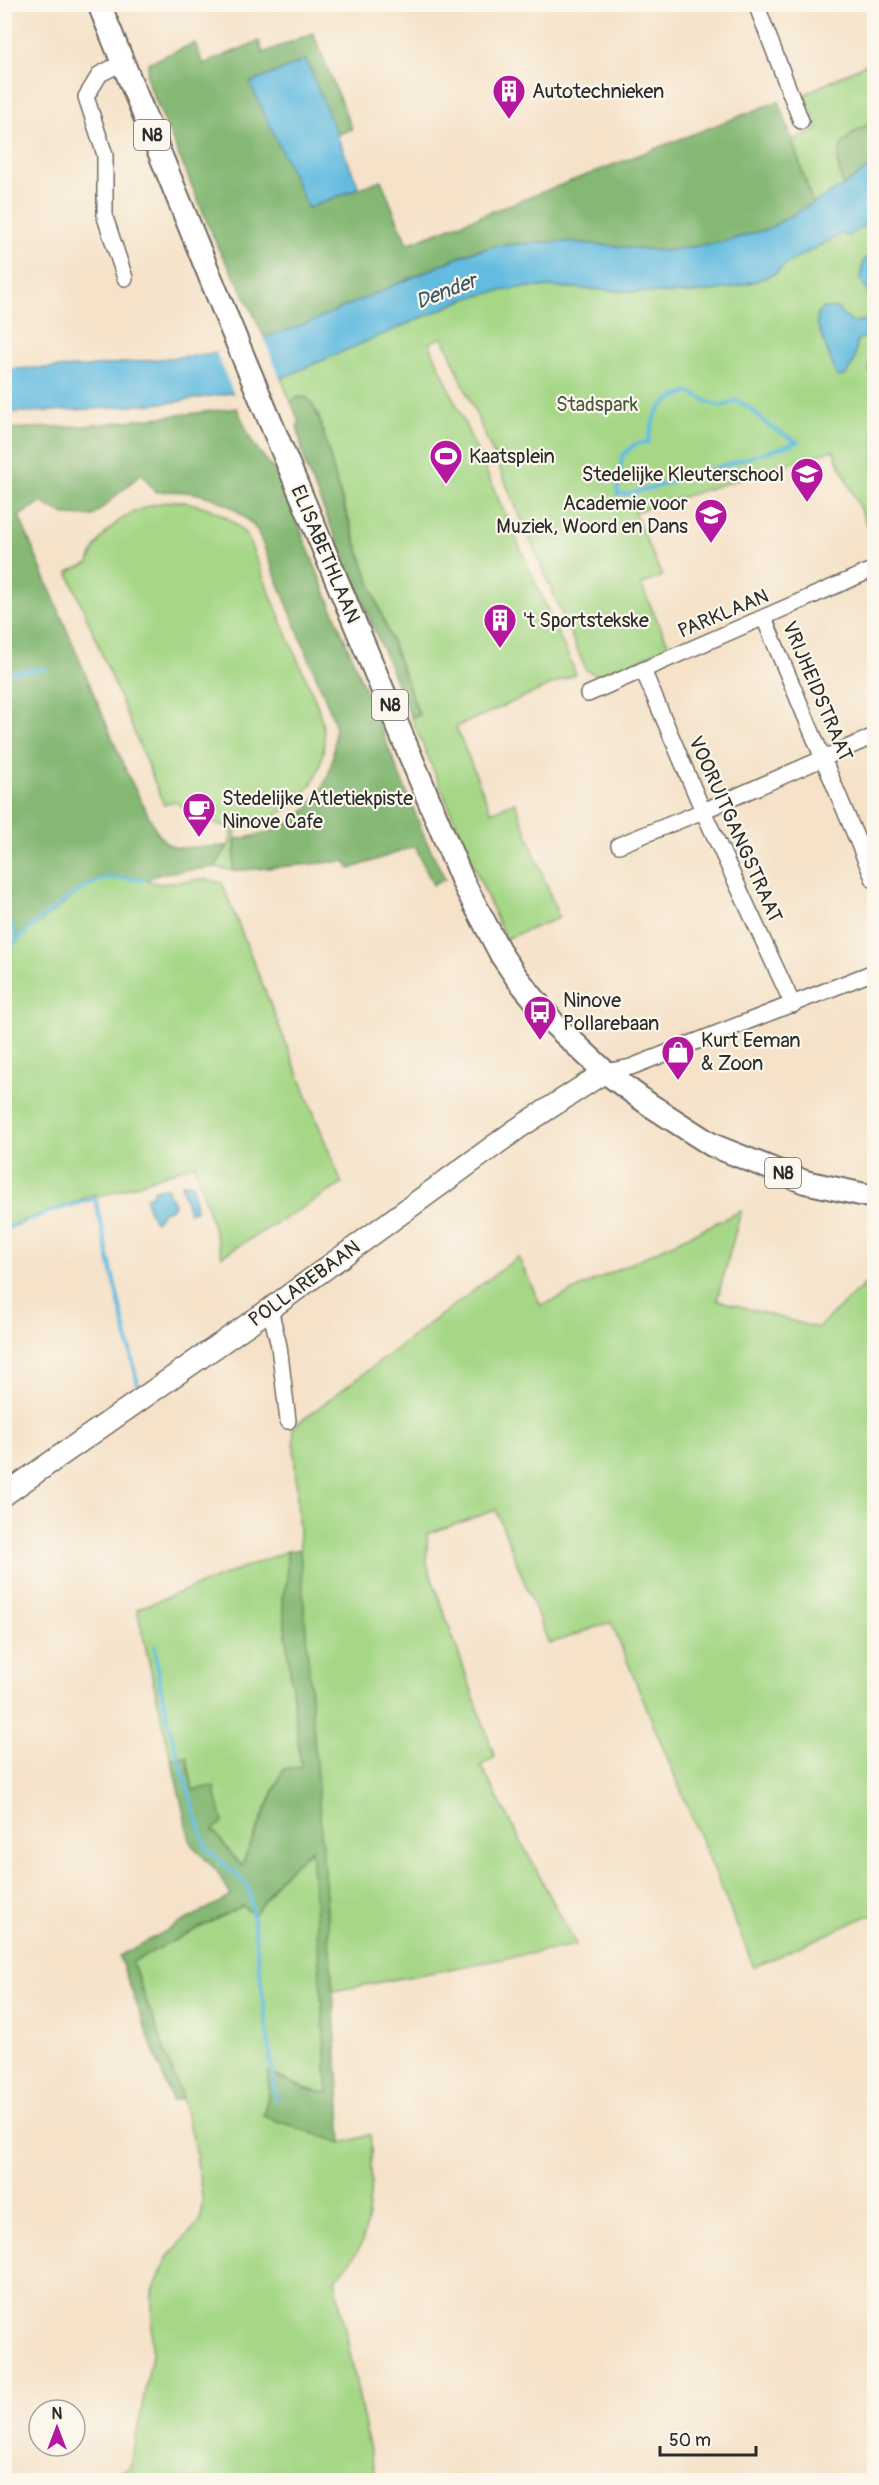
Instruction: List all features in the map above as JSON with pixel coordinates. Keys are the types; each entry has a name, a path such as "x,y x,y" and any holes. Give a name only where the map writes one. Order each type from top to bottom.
{"main road":[{"name":"ELISABETHLAAN","path":"99,4 229,323 464,884 502,956 541,1010 605,1072"},
{"name":"N8","path":"605,1072 650,1106 711,1145 805,1182 874,1197"}],"street":[{"path":"756,4 801,121"},
{"path":"122,63 100,74 86,97 105,155 105,217 125,278"},
{"name":"PARKLAAN","path":"588,694 874,570"},
{"name":"VRIJHEIDSTRAAT","path":"764,618 874,880"},
{"name":"VOORUITGANGSTRAAT","path":"643,670 703,811 794,1005"},
{"path":"619,845 874,736"},
{"path":"605,1072 630,1067 874,972"},
{"name":"POLLAREBAAN","path":"4,1496 270,1309 517,1129 605,1072"},
{"path":"270,1309 279,1346 288,1421"}],"green space":[{"path":"313,33 352,129 336,135 306,61 308,208 381,180 407,244 779,101 813,204 768,229 722,242 666,251 571,242 544,242 497,246 470,252 304,325 265,339 242,290 219,250 147,80 148,63 195,43 203,64 259,41 263,53"},
{"path":"874,60 874,121 852,133 837,162 843,186 813,204 792,140 818,130 805,94"},
{"path":"874,121 874,164 843,186 839,161 842,146 853,134"},
{"name":"Stadspark","path":"874,219 874,540 833,450 634,512 662,576 641,585 669,646 601,677 586,670 443,337 429,343 576,674 456,727 491,812 515,802 559,918 505,939 411,717 419,714 371,586 339,490 318,413 299,397 291,402 281,378 465,299 501,291 519,288 565,287 678,293 706,292 734,287 774,274 784,265 841,234 849,236"},
{"path":"299,397 308,398 318,416 338,489 357,546 419,715 411,717 306,467 297,425 300,424 291,402"},
{"path":"237,408 252,442 279,477 425,838 445,879 433,885 415,846 350,869 345,861 233,871 236,839 260,835 280,827 298,816 323,786 331,766 334,720 257,530 235,510 211,497 184,492 155,492 142,473 93,516 65,515 41,502 19,516 127,773 157,832 166,843 177,848 227,846 215,867 163,873 145,880 105,878 80,891 18,939 4,909 5,429 85,426"},
{"path":"175,501 196,504 215,511 232,521 247,536 315,698 323,730 322,758 308,789 284,811 253,824 236,827 233,871 215,867 230,843 232,827 201,819 174,801 164,805 68,572 89,563 102,537 122,519 147,507"},
{"path":"105,878 145,880 160,884 204,879 222,883 342,1184 222,1256 194,1164 98,1197 95,1194 5,1230 4,909 18,938 80,891"},
{"path":"741,1211 717,1300 817,1328 874,1276 874,1913 754,1967 611,1622 549,1644 496,1510 427,1534 427,1564 495,1757 481,1766 576,1945 333,1991 303,1605 293,1427 518,1257 541,1306"},
{"path":"300,1549 342,2143 263,2116 269,2092 268,2072 306,2089 328,2093 311,1849 279,1879 254,1915 242,1906 132,1962 182,2098 172,2101 119,1956 231,1896 216,1870 191,1844 171,1759 187,1757 193,1790 214,1786 223,1822 213,1830 241,1866 284,1769 301,1767 282,1598 287,1582 287,1551"},
{"path":"287,1551 287,1582 282,1598 301,1767 283,1769 241,1867 213,1830 193,1791 187,1757 171,1759 137,1609"},
{"path":"312,1849 328,2093 306,2089 268,2072 269,2092 263,2116 342,2143 370,2135 370,2192 364,2236 355,2255 335,2280 376,2480 98,2480 130,2468 152,2355 152,2294 167,2258 201,2220 202,2197 196,2154 182,2098 132,1962 242,1906 254,1915 279,1879"}],"water":[{"path":"306,60 359,188 308,208 250,83"},
{"name":"Dender","path":"874,164 874,219 849,236 841,234 784,265 774,274 734,287 706,292 678,293 566,287 519,288 501,291 465,299 272,382 237,392 175,402 5,413 4,369 86,367 216,353 303,325 471,252 497,246 571,242 666,251 722,242 768,229 843,186"},
{"path":"874,254 874,375 869,372 872,339 862,337 857,341 854,362 845,376 837,377 817,323 818,312 824,308 837,308 852,322 860,322 871,317 871,300 860,277 864,260"},
{"path":"193,1184 196,1211 189,1212 181,1185"},
{"path":"167,1188 174,1204 172,1209 163,1212 155,1222 148,1209 146,1197 152,1195 154,1189"}],"pier":[{"path":"263,336 281,381 234,395 215,350"}],"waterway":[{"path":"689,392 718,405 730,404 736,400 750,408 769,426 798,442 655,487 628,494 617,494 622,456 635,444 648,442 653,422 664,404 689,392"},
{"path":"4,673 45,669"},
{"path":"4,953 50,911 91,884 113,877 145,880"},
{"path":"4,909 18,939"},
{"path":"4,1229 95,1198 138,1385"},
{"path":"155,1646 159,1681 173,1740 206,1848 246,1884 250,1894 276,2100"}],"place":[{"name":"Autotechnieken","path":"509,120"},
{"name":"Kaatsplein","path":"446,485"},
{"name":"Stedelijke Kleuterschool","path":"807,503"},
{"name":"Academie voor Muziek, Woord en Dans","path":"711,544"},
{"name":"'t Sportstekske","path":"500,649"},
{"name":"Stedelijke Atletiekpiste Ninove Cafe","path":"199,838"},
{"name":"Ninove Pollarebaan","path":"540,1041"},
{"name":"Kurt Eeman & Zoon","path":"678,1081"}]}
